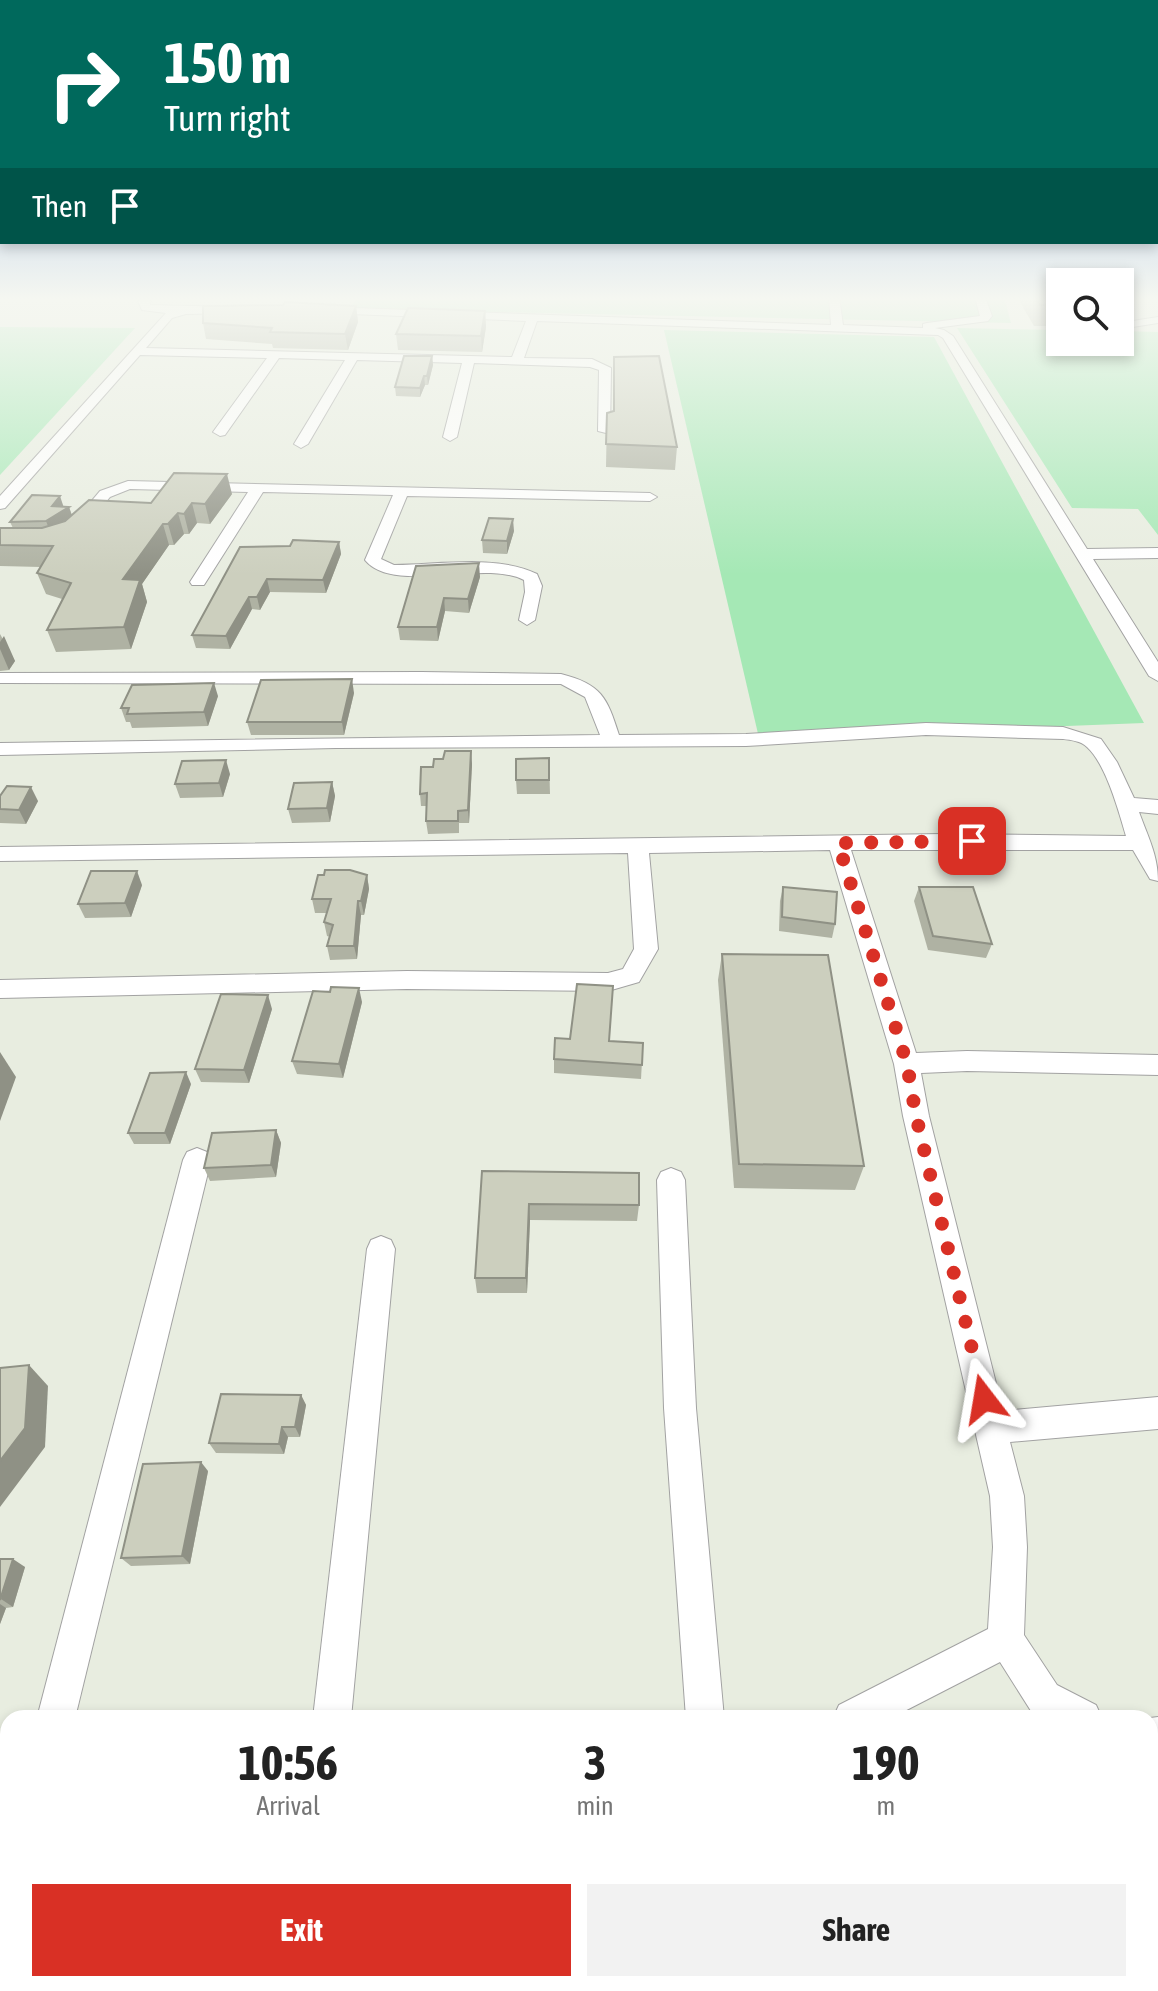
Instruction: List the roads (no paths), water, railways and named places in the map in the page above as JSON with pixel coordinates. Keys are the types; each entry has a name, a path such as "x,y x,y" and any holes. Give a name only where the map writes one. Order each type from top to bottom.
{"street":[{"path":"0,505 103,390"},
{"path":"220,432 250,390"},
{"path":"301,444 333,390"},
{"path":"450,437 462,390"},
{"path":"605,390 605,431"},
{"path":"980,390 1158,676"},
{"path":"63,539 73,533 105,494 128,485 650,497"},
{"path":"198,582 257,490"},
{"path":"401,493 373,560 393,570 501,569 521,572 531,576 534,582 527,620"},
{"path":"1081,554 1158,553"},
{"path":"0,678 171,680 409,676 561,679 577,682 596,696 611,740"},
{"path":"0,749 336,742 746,740 926,729 1063,733 1084,737 1096,745 1125,804 1139,843 1158,874"},
{"path":"1125,804 1158,807"},
{"path":"0,854 838,843 1139,843"},
{"path":"838,843 907,1064 916,1116 1007,1496 1010,1547 1006,1639 1044,1698 1067,1710"},
{"path":"0,989 407,980 608,982 631,976 646,949 638,845"},
{"path":"907,1064 967,1061 1158,1065"},
{"path":"58,1710 197,1160"},
{"path":"671,1180 680,1408 704,1710"},
{"path":"333,1710 381,1249"},
{"path":"991,1428 1158,1413"},
{"path":"868,1710 1006,1639"}]}
